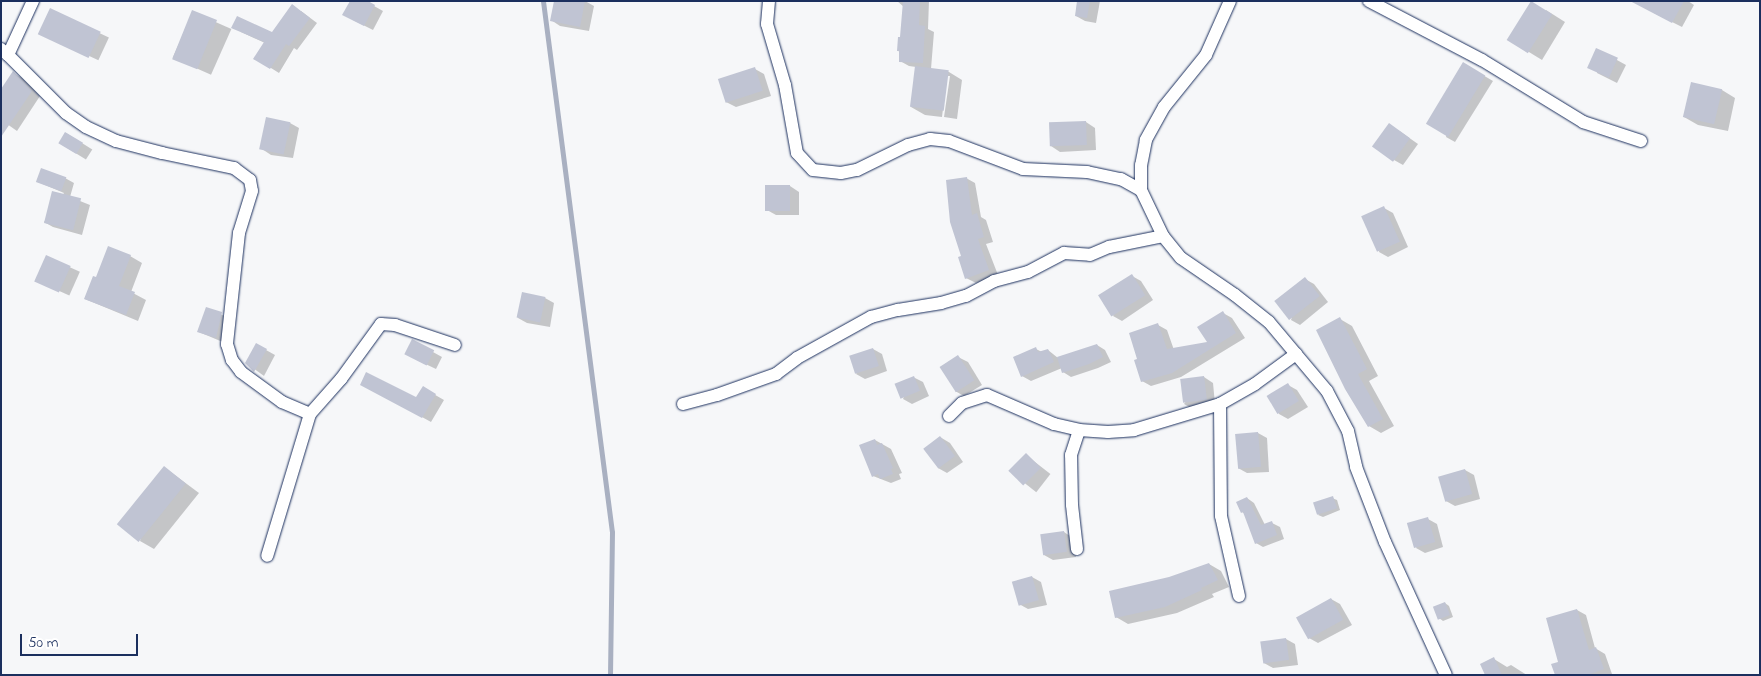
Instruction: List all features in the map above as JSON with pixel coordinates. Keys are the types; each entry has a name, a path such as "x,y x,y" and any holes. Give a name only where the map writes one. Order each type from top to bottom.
{"street":[{"path":"33,1 4,52 66,113 86,126 116,141 162,154 234,168 250,180 252,190 238,233 226,344 232,360 241,372 282,402 310,414"},
{"path":"770,1 767,24 785,85 797,154 813,170 841,173 857,170 908,144 930,139 949,141 1024,169 1087,172 1121,179 1141,190"},
{"path":"1230,1 1206,55 1164,107 1146,140 1141,165 1141,190 1163,236 1181,258 1235,294 1269,322 1327,391 1348,431 1356,467 1385,542 1446,675"},
{"path":"1369,1 1482,60 1582,122 1641,141"},
{"path":"683,404 717,395 776,374 797,358 871,317 898,310 941,304 966,296 994,281 1028,272 1064,253 1090,255 1109,247 1163,236"},
{"path":"266,556 310,414 341,379 381,324 395,325 455,345"},
{"path":"949,416 962,403 987,395 1054,424 1079,430 1108,432 1134,430 1220,404 1255,384 1296,354"},
{"path":"1220,404 1221,516 1239,596"},
{"path":"1077,549 1072,504 1071,455 1079,430"}],"building":[{"path":"350,1 368,1 375,5 364,26 342,15"},
{"path":"554,1 585,1 580,27 550,21"},
{"path":"903,1 920,1 919,25 925,26 923,63 899,62 899,51 897,51"},
{"path":"1077,1 1090,1 1087,18 1075,16"},
{"path":"1531,1 1552,14 1528,53 1507,40"},
{"path":"1630,1 1684,1 1672,23"},
{"path":"292,4 310,18 289,46 286,44 270,69 253,59 264,42 231,28 237,16 272,32"},
{"path":"50,8 101,32 88,58 38,34"},
{"path":"192,10 217,20 197,69 172,59"},
{"path":"1596,48 1618,58 1609,78 1587,68"},
{"path":"1463,62 1485,75 1448,137 1426,124"},
{"path":"915,66 949,70 944,111 910,107"},
{"path":"755,67 763,91 726,103 718,79"},
{"path":"13,71 32,91 1,137 1,89"},
{"path":"1691,82 1722,89 1714,124 1683,117"},
{"path":"266,117 290,122 284,154 259,149"},
{"path":"1086,121 1087,145 1050,146 1049,122"},
{"path":"1389,123 1410,138 1393,162 1372,146"},
{"path":"65,132 83,143 76,154 58,143"},
{"path":"41,168 66,177 61,191 36,182"},
{"path":"967,177 972,215 977,213 984,237 978,239 989,270 965,279 958,257 961,256 950,222 946,180"},
{"path":"765,185 790,185 790,211 765,211"},
{"path":"52,191 81,198 73,230 44,223"},
{"path":"1384,206 1400,242 1377,252 1361,216"},
{"path":"108,246 131,255 119,286 135,292 126,315 84,299 93,276 96,277"},
{"path":"46,255 71,266 59,292 34,281"},
{"path":"1132,274 1145,295 1111,316 1098,295"},
{"path":"1305,277 1320,296 1289,320 1274,301"},
{"path":"522,292 545,297 540,322 517,317"},
{"path":"206,307 222,312 216,338 197,332"},
{"path":"1223,311 1236,333 1172,373 1141,382 1134,360 1137,359 1129,333 1158,323 1167,349 1207,342 1197,327"},
{"path":"1340,317 1367,369 1358,374 1383,419 1368,427 1345,389 1316,330"},
{"path":"412,339 434,350 427,365 404,354"},
{"path":"256,343 267,349 254,372 245,363"},
{"path":"1097,344 1103,357 1062,373 1057,357"},
{"path":"1036,347 1038,352 1048,349 1054,362 1021,377 1013,357"},
{"path":"873,348 879,366 855,374 849,356"},
{"path":"958,355 974,380 956,392 940,367"},
{"path":"366,372 416,397 423,386 436,394 422,418 360,385"},
{"path":"914,376 920,391 901,399 895,384"},
{"path":"1204,376 1207,400 1183,403 1180,379"},
{"path":"1288,383 1299,401 1277,414 1267,396"},
{"path":"1258,432 1261,467 1238,469 1235,434"},
{"path":"940,436 955,456 938,469 923,449"},
{"path":"875,439 877,445 882,443 893,468 891,469 893,474 880,479 878,474 872,477 859,445"},
{"path":"1026,453 1041,468 1023,486 1008,471"},
{"path":"164,466 186,484 139,542 117,524"},
{"path":"1465,469 1472,494 1445,502 1438,477"},
{"path":"1333,496 1337,508 1317,515 1313,502"},
{"path":"1247,497 1261,525 1272,521 1277,535 1255,544 1243,512 1241,513 1236,502"},
{"path":"1428,517 1435,542 1414,548 1407,523"},
{"path":"1064,531 1067,552 1043,555 1040,534"},
{"path":"1209,563 1218,580 1201,588 1202,590 1165,607 1115,618 1109,591 1169,577"},
{"path":"1032,576 1039,600 1019,606 1012,582"},
{"path":"1331,598 1343,620 1308,639 1296,617"},
{"path":"1445,602 1450,615 1438,620 1433,607"},
{"path":"1577,609 1589,650 1596,647 1604,669 1588,675 1555,675 1551,664 1558,662 1546,618"},
{"path":"1286,638 1289,660 1263,663 1260,642"},
{"path":"1494,657 1502,675 1485,675 1480,664"}],"waterway":[{"path":"543,1 612,532 610,675"}]}
